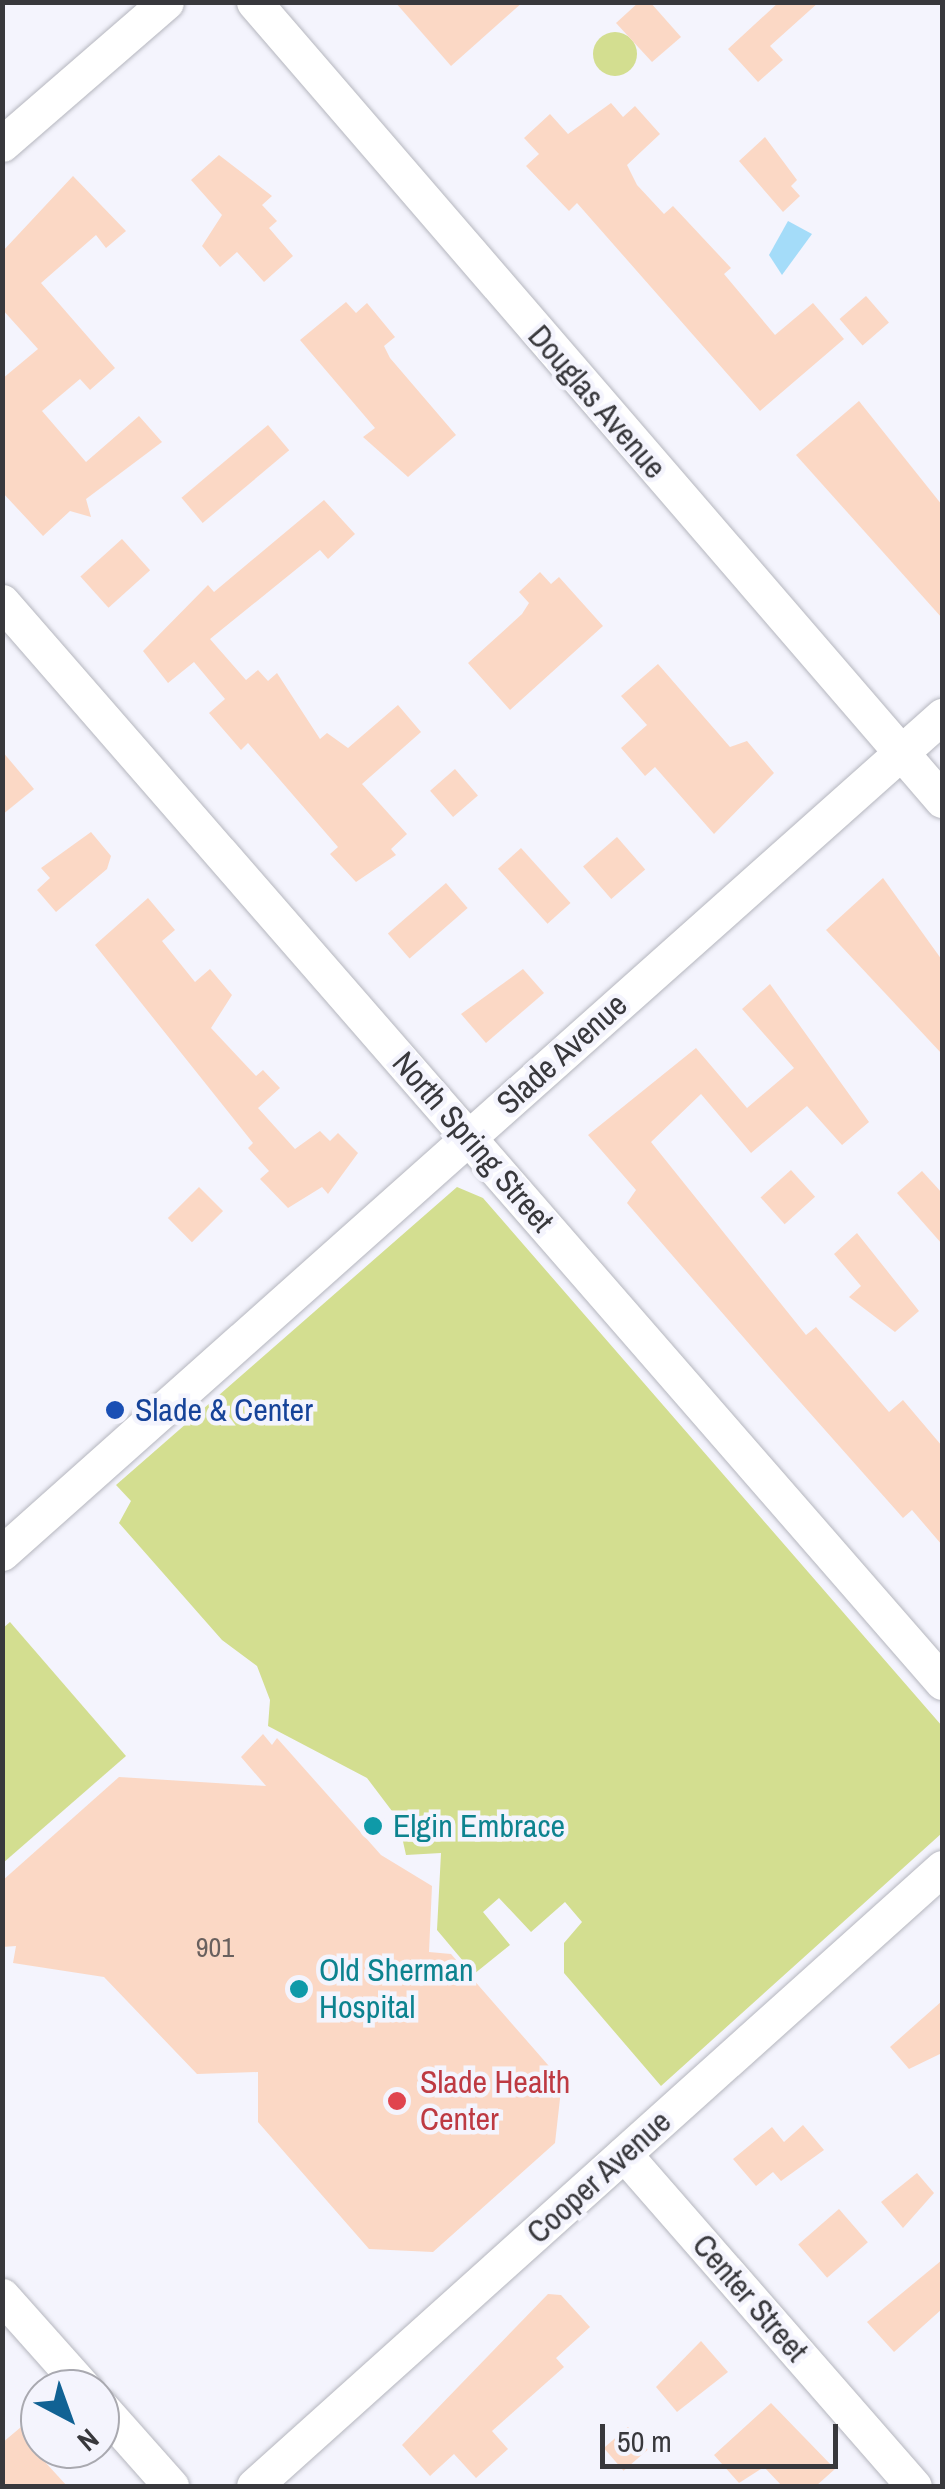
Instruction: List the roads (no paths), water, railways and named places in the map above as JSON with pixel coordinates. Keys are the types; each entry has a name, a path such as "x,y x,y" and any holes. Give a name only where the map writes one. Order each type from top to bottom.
{"street":[{"path":"2,144 166,2"},
{"name":"Douglas Avenue","path":"254,2 942,800"},
{"name":"North Spring Street","path":"2,602 942,1682"},
{"name":"Slade Avenue","path":"2,1553 942,716"},
{"name":"Cooper Avenue","path":"254,2486 942,1868"},
{"name":"Center Street","path":"624,2154 914,2486"},
{"path":"2,2296 67,2369"},
{"path":"120,2429 171,2486"}],"water":[{"path":"788,221 812,234 782,275 769,255"}],"place":[{"name":"Slade & Center","path":"115,1410"},
{"name":"Elgin Embrace","path":"373,1826"},
{"name":"Old Sherman Hospital","path":"299,1989"},
{"name":"Slade Health Center","path":"397,2101"}]}
